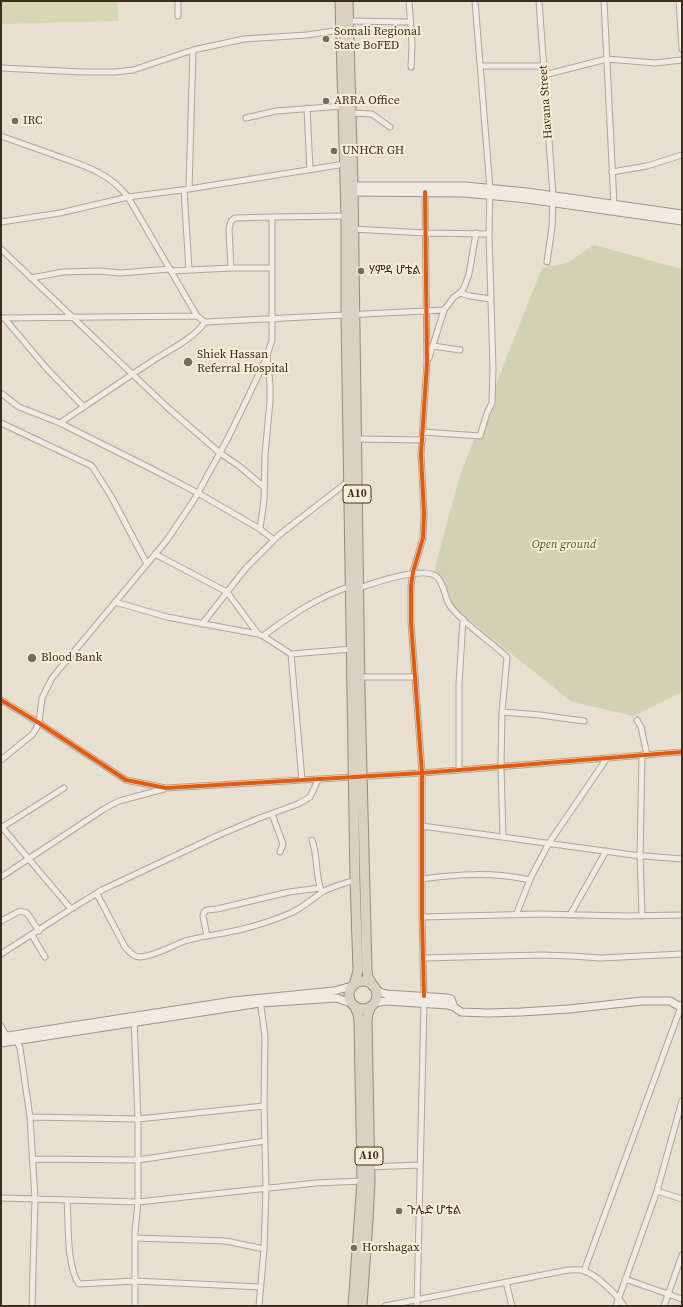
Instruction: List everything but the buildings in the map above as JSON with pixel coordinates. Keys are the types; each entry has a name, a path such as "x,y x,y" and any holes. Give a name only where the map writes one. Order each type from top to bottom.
{"highway":[{"name":"A10","path":"340,1 346,27 351,113 349,189 346,216 356,439 353,478"},
{"name":"A10","path":"348,1 343,106 344,164 349,189 353,229 350,315 355,587 360,677 359,776 355,880 358,971 349,995 358,1014 359,1021 366,1167"},
{"name":"A10","path":"355,587 352,649 367,970 368,977 377,995 368,1014 367,1021 366,1181 368,1220 362,1306"},
{"path":"353,985 365,982 374,988"},
{"path":"354,1005 363,1009 373,1005"},
{"name":"A10","path":"353,1306 366,1181"}],"main road":[{"path":"349,189 440,185 527,199 553,199 682,214"},
{"path":"349,189 425,192 490,192"},
{"path":"553,199 682,220"},
{"path":"8,1039 334,991 353,985"},
{"path":"374,988 387,994 451,999 454,1007"},
{"path":"260,1001 332,998 354,1005"},
{"path":"373,1005 386,1001 448,1005 461,1012 488,1013 569,1009 642,1001 670,1001 682,1006"}],"street":[{"path":"178,1 178,16"},
{"path":"409,1 412,45 411,67"},
{"path":"423,432 480,436 487,412 492,403 493,369 489,234 490,192 475,1"},
{"name":"Havana Street","path":"539,1 553,199 552,227 547,262"},
{"path":"604,1 614,205"},
{"path":"679,1 682,49"},
{"path":"1,68 44,71 115,72 133,70 193,50 244,39 307,35 346,27 410,22"},
{"path":"189,270 187,189 193,50"},
{"path":"544,75 607,58 655,63 682,60"},
{"path":"481,66 544,66"},
{"path":"246,118 276,111 343,106"},
{"path":"307,108 310,170"},
{"path":"351,113 372,114 390,126"},
{"path":"1,136 94,169 112,180 128,196 197,316 205,322 444,310"},
{"path":"612,172 647,166 682,156"},
{"path":"1,222 60,213 128,196 187,189 344,164"},
{"path":"424,996 422,917 422,773 411,622 411,586 413,572 423,538 424,514 422,440 427,363 425,192"},
{"path":"231,268 229,229 231,220 235,218 346,216"},
{"path":"1,760 34,734 39,723 42,698 52,678 167,540 198,493 220,454 247,399 272,340 272,217"},
{"path":"353,229 425,233 489,234"},
{"path":"427,363 444,310 454,296 460,293 464,288 469,274 476,234"},
{"path":"1,248 132,374 220,454 239,466 264,487"},
{"path":"31,278 62,272 100,271 120,273 170,270 272,268"},
{"path":"460,293 491,299"},
{"path":"3,318 197,316"},
{"path":"3,318 48,370 84,407"},
{"path":"60,423 132,374 188,339 198,331 205,322"},
{"path":"433,346 460,350"},
{"path":"260,529 270,401 267,354"},
{"path":"1,393 19,407 60,423 198,493 260,529 274,540"},
{"path":"1,423 92,466 147,564"},
{"path":"356,439 422,440"},
{"path":"202,624 246,568 279,535 353,478"},
{"path":"156,554 227,592 260,635"},
{"path":"260,635 314,601 334,592 413,572 432,574 438,578 450,605 463,619 507,657 502,712 501,766 503,837"},
{"path":"115,602 202,624 260,635 291,654 352,649"},
{"path":"459,770 459,690 463,619"},
{"path":"291,654 302,780"},
{"path":"360,677 415,676"},
{"path":"2,702 39,723 126,780 166,788"},
{"path":"502,712 540,714 584,720"},
{"path":"637,720 641,727 644,755 640,856 642,916"},
{"path":"1,877 104,809 119,801 166,788 422,773 682,752"},
{"path":"516,915 530,880 549,843 607,758"},
{"path":"1,954 97,894 219,835 298,804 310,797 318,780"},
{"path":"64,788 1,827 71,909"},
{"path":"272,814 283,844 280,852"},
{"path":"422,826 640,856 682,859"},
{"path":"312,840 316,849 318,880 321,890"},
{"path":"570,915 606,851"},
{"path":"422,879 452,874 492,874 530,880"},
{"path":"207,936 203,916 204,912 207,910 289,892 321,890 355,880"},
{"path":"97,894 125,947 132,954 138,957 148,956 185,942 207,936 239,930 291,912 307,904 321,890"},
{"path":"1,922 20,912 27,914 39,931"},
{"path":"422,917 516,915 682,915"},
{"path":"32,935 45,957"},
{"path":"423,958 548,955 601,958 682,954"},
{"path":"259,1306 264,1249 266,1188 264,1106 265,1036 260,1001"},
{"path":"417,1303 419,1165 424,1004"},
{"path":"584,1270 682,1006"},
{"path":"134,1020 138,1119 138,1202 135,1238 135,1306"},
{"path":"1,1026 8,1039 20,1048 30,1118 34,1199 32,1306"},
{"path":"616,1306 657,1191 682,1105"},
{"path":"30,1118 138,1119 264,1106"},
{"path":"32,1159 138,1160 266,1140"},
{"path":"366,1167 419,1165"},
{"path":"1,1198 138,1202 316,1183 366,1181"},
{"path":"657,1191 682,1199"},
{"path":"67,1200 71,1262 75,1279 79,1284 135,1281 260,1287"},
{"path":"135,1238 226,1242 264,1249"},
{"path":"664,1306 682,1255"},
{"path":"385,1306 417,1303 506,1282 568,1270 584,1270 602,1282 619,1298 624,1306"},
{"path":"626,1279 682,1299"},
{"path":"506,1282 512,1306"}],"green space":[{"path":"1,1 117,1 119,21 1,24"},
{"name":"Open ground","path":"594,245 682,269 682,691 634,716 572,702 445,601 435,567 460,475 542,268 567,263"}],"cycle path":[{"path":"424,996 422,917 422,773 411,622 411,586 413,572 423,538 424,514 421,454 427,363 425,192"},
{"path":"1,700 126,780 166,788 422,773 682,752"}],"place":[{"name":"Somali Regional State BoFED","path":"326,39"},
{"name":"ARRA Office","path":"326,101"},
{"name":"IRC","path":"15,121"},
{"name":"UNHCR GH","path":"334,151"},
{"name":"ሃምዳ ሆቴል","path":"361,271"},
{"name":"Shiek Hassan Referral Hospital","path":"188,362"},
{"name":"Blood Bank","path":"32,658"},
{"name":"ጉሌድ ሆቴል","path":"399,1211"},
{"name":"Horshagax","path":"354,1248"}]}
